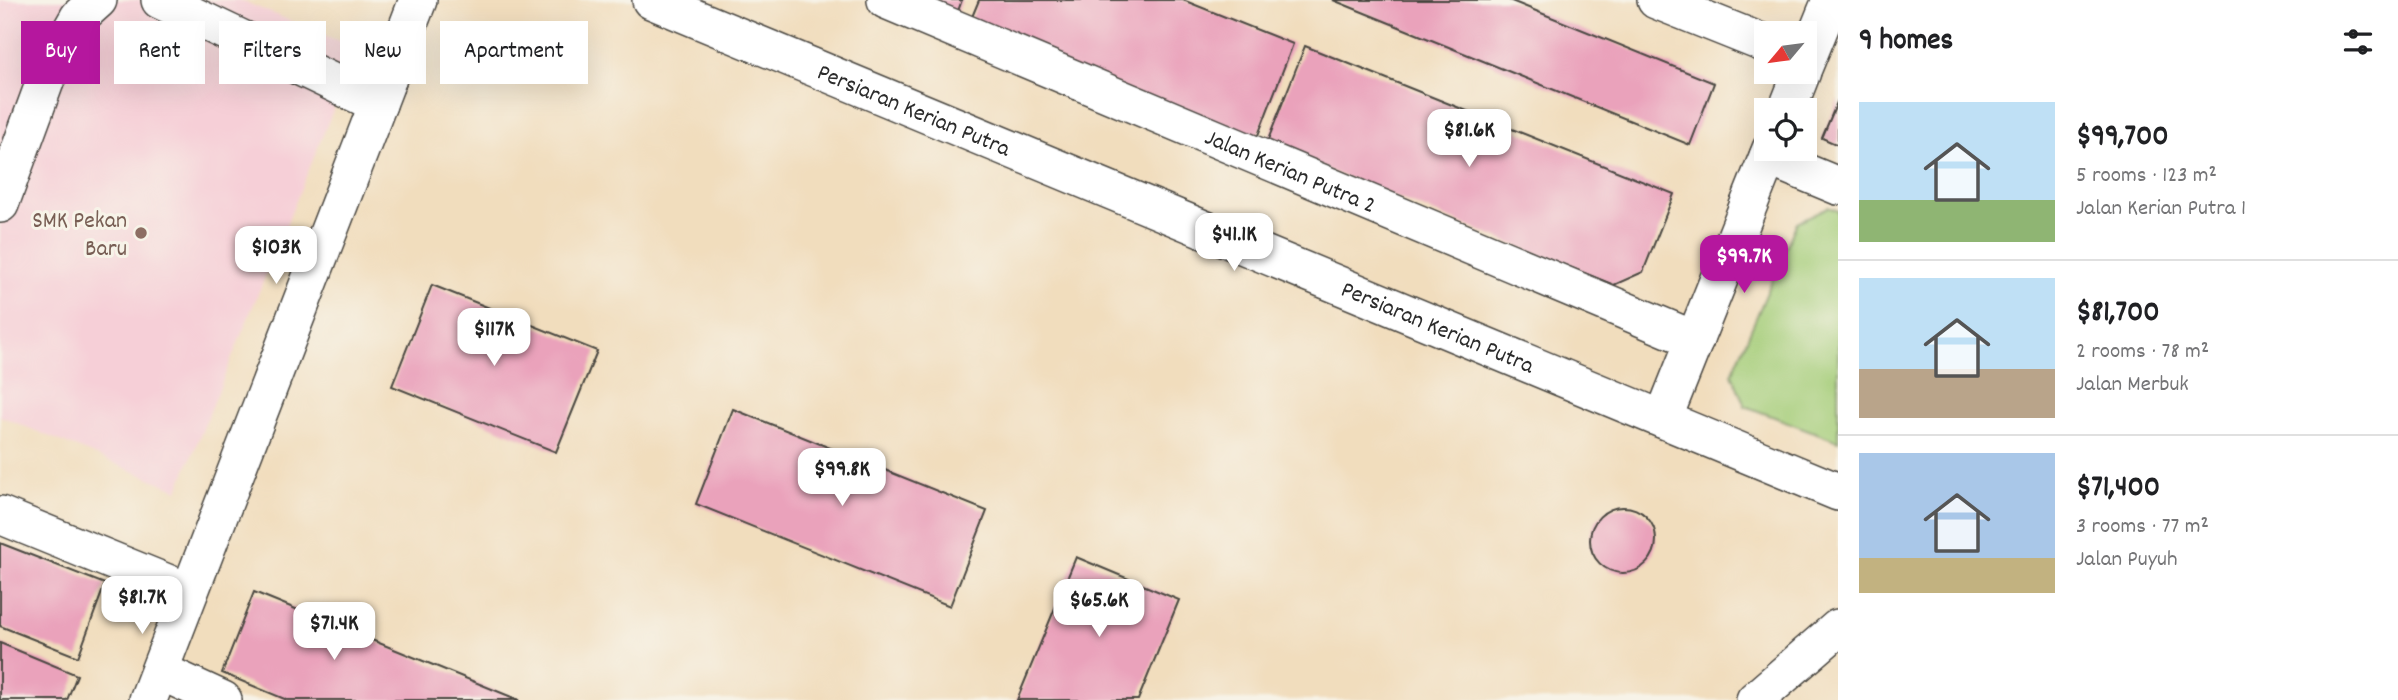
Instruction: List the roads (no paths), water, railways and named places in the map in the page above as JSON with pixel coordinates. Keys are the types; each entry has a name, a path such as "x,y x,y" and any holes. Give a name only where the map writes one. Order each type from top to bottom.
{"street":[{"path":"0,204 50,68 79,18 98,0"},
{"path":"160,0 378,104"},
{"path":"223,700 154,686 418,0"},
{"name":"Persiaran Kerian Putra","path":"652,0 1838,492"},
{"name":"Jalan Kerian Putra 2","path":"886,0 1695,340"},
{"path":"1656,0 1754,39"},
{"path":"1817,34 1831,0"},
{"path":"1663,419 1766,161"},
{"path":"1786,161 1838,186"},
{"path":"0,514 189,592"},
{"path":"1755,700 1838,628"}],"place":[{"name":"SMK Pekan Baru","path":"141,233"}]}
